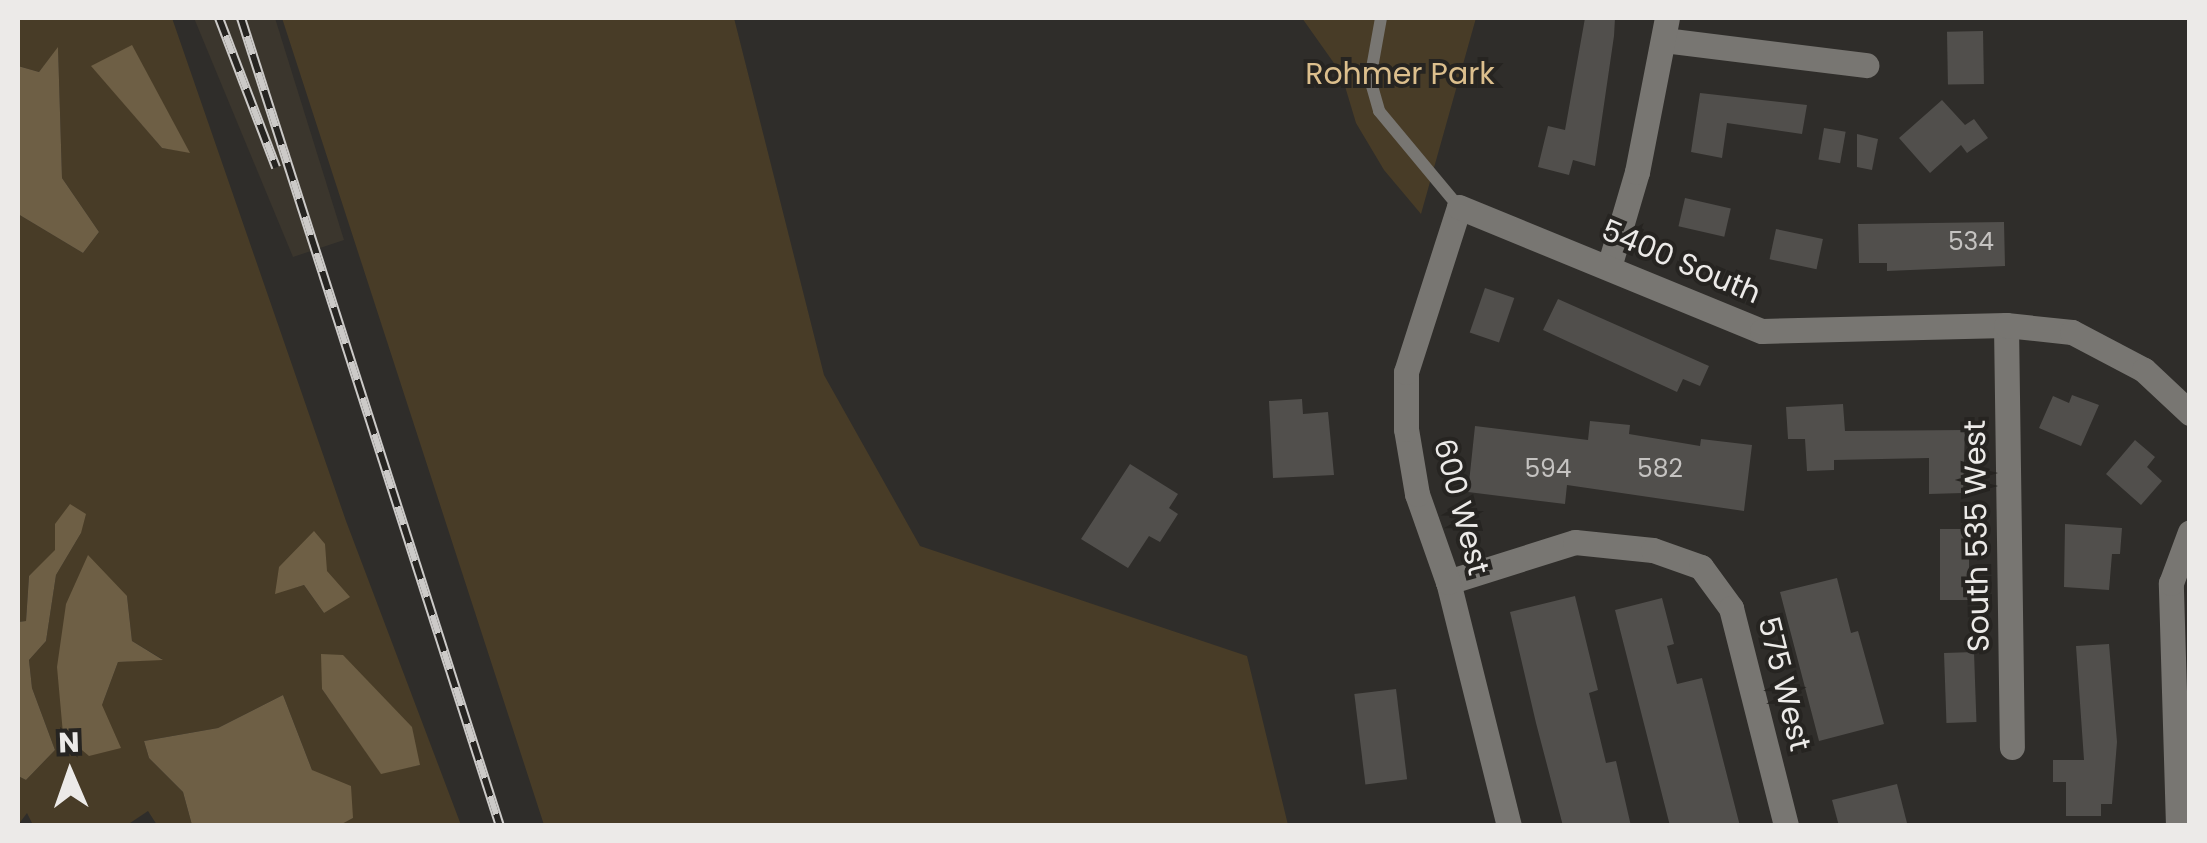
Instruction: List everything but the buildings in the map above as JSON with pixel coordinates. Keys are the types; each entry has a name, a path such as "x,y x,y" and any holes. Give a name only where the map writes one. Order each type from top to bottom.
{"street":[{"path":"1609,266 1637,172 1666,28 1866,65"},
{"name":"5400 South","path":"1459,207 1762,331 2006,324 2072,332 2144,370 2190,413"},
{"name":"600 West","path":"1459,207 1406,372 1406,430 1417,494 1448,582 1509,826"},
{"name":"South 535 West","path":"2006,324 2012,747"},
{"path":"2178,826 2171,583 2190,532"},
{"name":"575 West","path":"1448,582 1575,542 1653,550 1702,567 1731,608 1786,826"}],"lane":[{"path":"1381,18 1370,79 1379,111 1459,207"}],"shaded area":[{"path":"194,18 275,18 344,240 293,257"},
{"path":"132,45 190,153 162,148 91,66"},
{"path":"58,47 62,178 99,232 83,253 18,214 18,66 39,72"},
{"path":"70,504 86,514 81,533 56,575 46,641 29,660 32,688 55,750 26,780 18,776 18,622 26,621 29,576 55,550 55,524"},
{"path":"314,531 325,544 327,571 350,597 324,613 304,585 275,594 279,567"},
{"path":"88,555 127,596 132,641 163,660 118,662 102,705 121,748 89,756 63,734 57,667 66,604"},
{"path":"321,654 343,655 412,727 420,765 381,774 322,689"},
{"path":"283,695 312,770 351,786 353,818 338,826 192,825 183,792 149,758 144,741 218,728"}],"green space":[{"path":"18,18 172,18 346,521 461,825 338,825 353,818 312,770 283,695 218,728 144,741 149,758 183,792 192,825 157,825 148,811 127,825 33,825 27,813 18,825 18,776 26,780 55,750 32,688 29,660 46,641 56,575 81,533 29,576 26,621 18,622 18,214 83,253 99,232 62,178 58,48 39,72 18,66","holes":["92,66 189,152 162,148","325,544 324,613 304,585 275,593","127,596 132,641 162,659 118,662 102,705","322,689 420,765 381,773"]},
{"path":"282,18 734,18 824,375 920,546 1247,656 1288,825 544,825"},
{"name":"Rohmer Park","path":"1302,18 1476,18 1421,214 1384,170 1356,123 1341,73"}],"railway":[{"path":"219,18 276,167"},
{"path":"241,18 500,826"}]}
